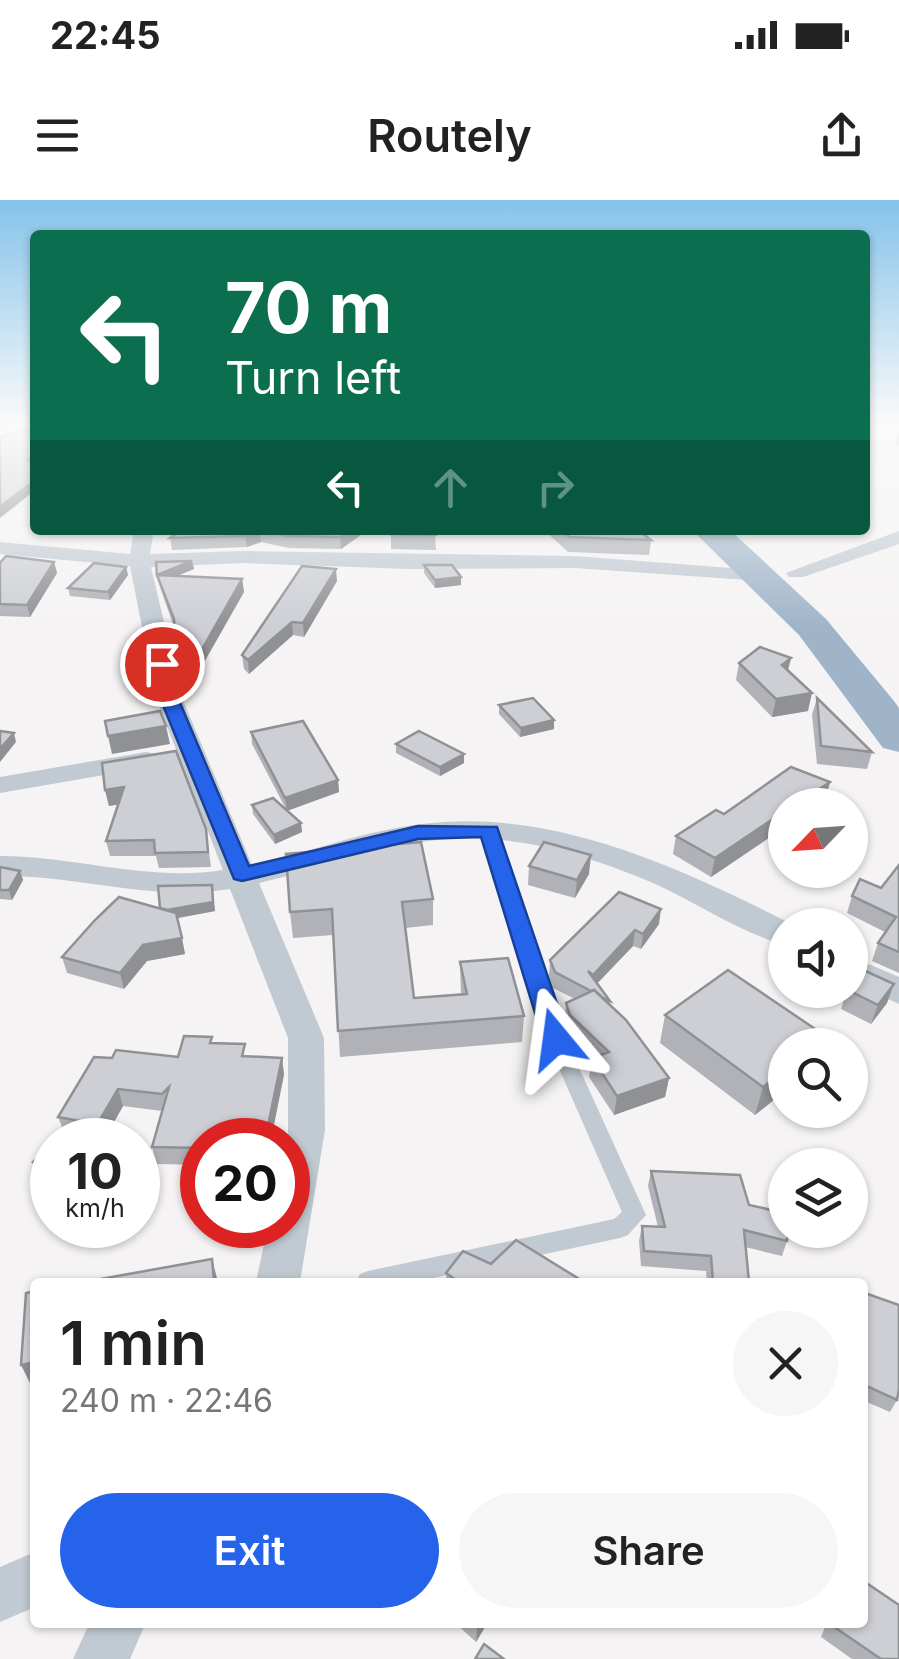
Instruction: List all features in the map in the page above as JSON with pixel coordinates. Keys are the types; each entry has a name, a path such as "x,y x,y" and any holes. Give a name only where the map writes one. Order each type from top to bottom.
{"highway":[{"path":"717,535 779,574 899,686"},
{"path":"750,535 899,739"}],"street":[{"path":"0,548 141,546 243,557 409,563 575,562 779,574 899,537"},
{"path":"141,546 169,698 300,1016 309,1057 300,1160 279,1278"},
{"path":"0,785 190,752"},
{"path":"0,866 36,866 166,885 242,874 418,832 490,831 585,848 640,866 711,895 768,925"},
{"path":"868,977 899,992"},
{"path":"0,1595 30,1581"},
{"path":"102,1659 116,1628"}],"lane":[{"path":"387,1278 620,1228 635,1215 556,1039 490,831"}],"building":[{"path":"0,493 18,493 0,507"},
{"path":"174,535 247,535 245,536 170,538"},
{"path":"283,535 343,535 340,537"},
{"path":"644,535 651,540 569,537"},
{"path":"6,556 54,562 27,605 0,604 0,563"},
{"path":"192,561 157,575 156,562"},
{"path":"94,563 126,567 108,592 68,588"},
{"path":"424,565 452,565 461,577 435,580"},
{"path":"302,566 336,569 303,623 292,622 248,660 242,655"},
{"path":"157,575 242,579 201,651 176,652 174,619"},
{"path":"760,647 791,658 782,665 812,693 776,699 739,663"},
{"path":"533,698 554,720 521,728 499,705"},
{"path":"817,698 872,752 821,746"},
{"path":"160,711 166,726 108,736 105,721"},
{"path":"303,721 338,780 285,798 251,732"},
{"path":"0,731 14,733 0,749"},
{"path":"419,731 464,754 440,767 396,744"},
{"path":"176,751 206,829 208,852 155,853 154,840 106,841 124,787 105,790 102,763"},
{"path":"791,767 830,782 821,788 768,788 768,822 715,858 676,836 716,810 724,814"},
{"path":"273,798 301,823 274,835 252,805"},
{"path":"421,842 433,899 402,902 414,998 467,994 460,962 508,958 524,1016 338,1031 332,909 290,912 286,854"},
{"path":"544,842 591,855 577,880 529,866"},
{"path":"899,865 899,952 878,943 896,917 852,896 856,888 868,888 868,882 881,888"},
{"path":"0,867 20,871 9,890 0,890"},
{"path":"212,885 213,902 160,908 158,886"},
{"path":"619,892 661,909 643,934 635,930 593,975 588,971 610,1001 555,972 550,960"},
{"path":"119,897 176,913 182,938 143,945 120,973 62,957 95,920"},
{"path":"728,970 768,997 768,1008 784,1008 814,1028 768,1028 768,1083 763,1087 665,1015"},
{"path":"868,972 894,984 878,1005 868,1000"},
{"path":"594,990 626,1020 669,1078 617,1096 592,1058 609,1052 570,1015 566,1003"},
{"path":"184,1036 212,1037 210,1043 245,1044 242,1056 282,1058 270,1118 180,1118 180,1148 160,1147 160,1119 169,1087 162,1094 118,1089 101,1118 58,1117 94,1057 112,1058 116,1050 178,1057"},
{"path":"651,1171 740,1175 749,1205 768,1209 768,1236 744,1230 749,1278 713,1278 711,1256 644,1251 642,1226 665,1227"},
{"path":"516,1240 578,1278 453,1278 446,1273 463,1251 491,1264"},
{"path":"212,1259 214,1278 106,1278"},
{"path":"30,1292 30,1363 21,1365 26,1293"},
{"path":"868,1294 899,1305 897,1400 868,1387"},
{"path":"868,1584 899,1605 899,1659 881,1659 836,1628 868,1628"},
{"path":"484,1644 504,1659 475,1659"}],"route":[{"path":"162,664 169,698 218,826 242,874 418,832 490,831 556,1039"}]}
